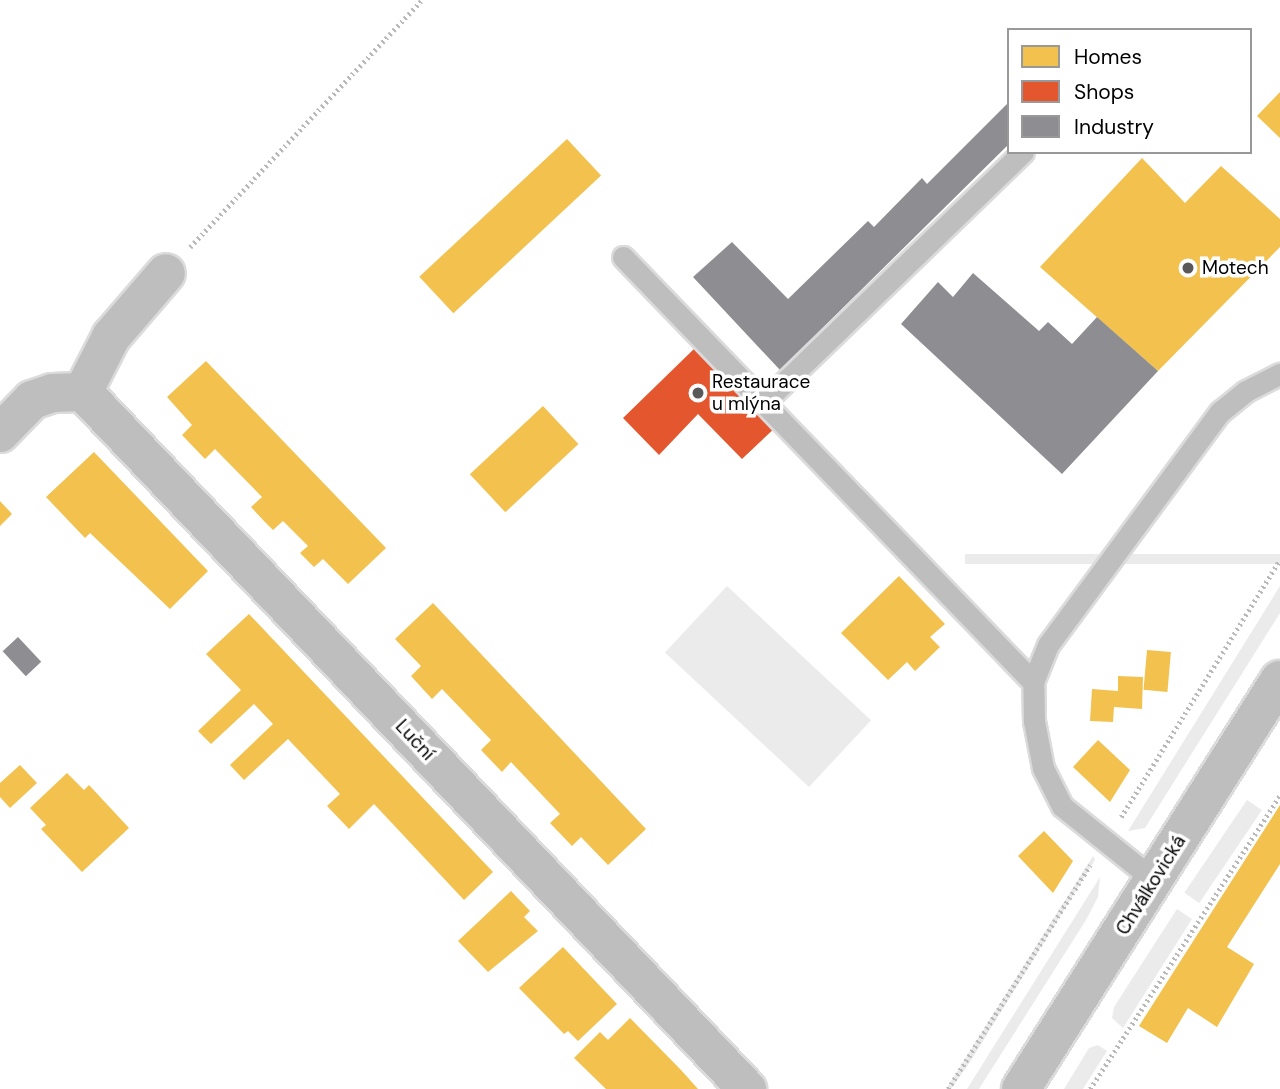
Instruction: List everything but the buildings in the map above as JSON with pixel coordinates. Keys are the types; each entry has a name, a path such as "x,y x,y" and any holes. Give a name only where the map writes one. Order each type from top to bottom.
{"street":[{"path":"0,433 32,400 51,393 83,392 111,337 166,273"},
{"name":"Luční","path":"83,392 747,1089"},
{"name":"Chválkovická","path":"1021,1089 1280,680"}],"lane":[{"path":"764,402 1021,154"},
{"path":"624,257 1033,682"},
{"path":"1154,880 1062,806 1043,768 1034,721 1033,682 1048,645 1220,412 1246,391 1280,374"}],"path":[{"path":"166,273 422,0"},
{"path":"1117,824 1280,560"},
{"path":"1090,1089 1280,794"},
{"path":"948,1089 1094,859"}],"shaded area":[{"path":"965,554 1280,554 1280,564 965,564"},
{"path":"727,586 871,720 809,787 665,653"},
{"path":"1280,586 1280,613 1145,828 1128,831"},
{"path":"1247,800 1262,810 1199,903 1184,893"},
{"path":"1093,856 1095,860 970,1062 951,1089 946,1089"},
{"path":"1100,877 1098,897 1086,920 979,1089 967,1089"},
{"path":"1177,909 1192,919 1123,1028 1112,1018 1114,1007"},
{"path":"1098,1045 1107,1051 1083,1089 1064,1089 1089,1048"}],"place":[{"name":"Motech","path":"1188,268"},
{"name":"Restaurace u mlýna","path":"698,393"}]}
